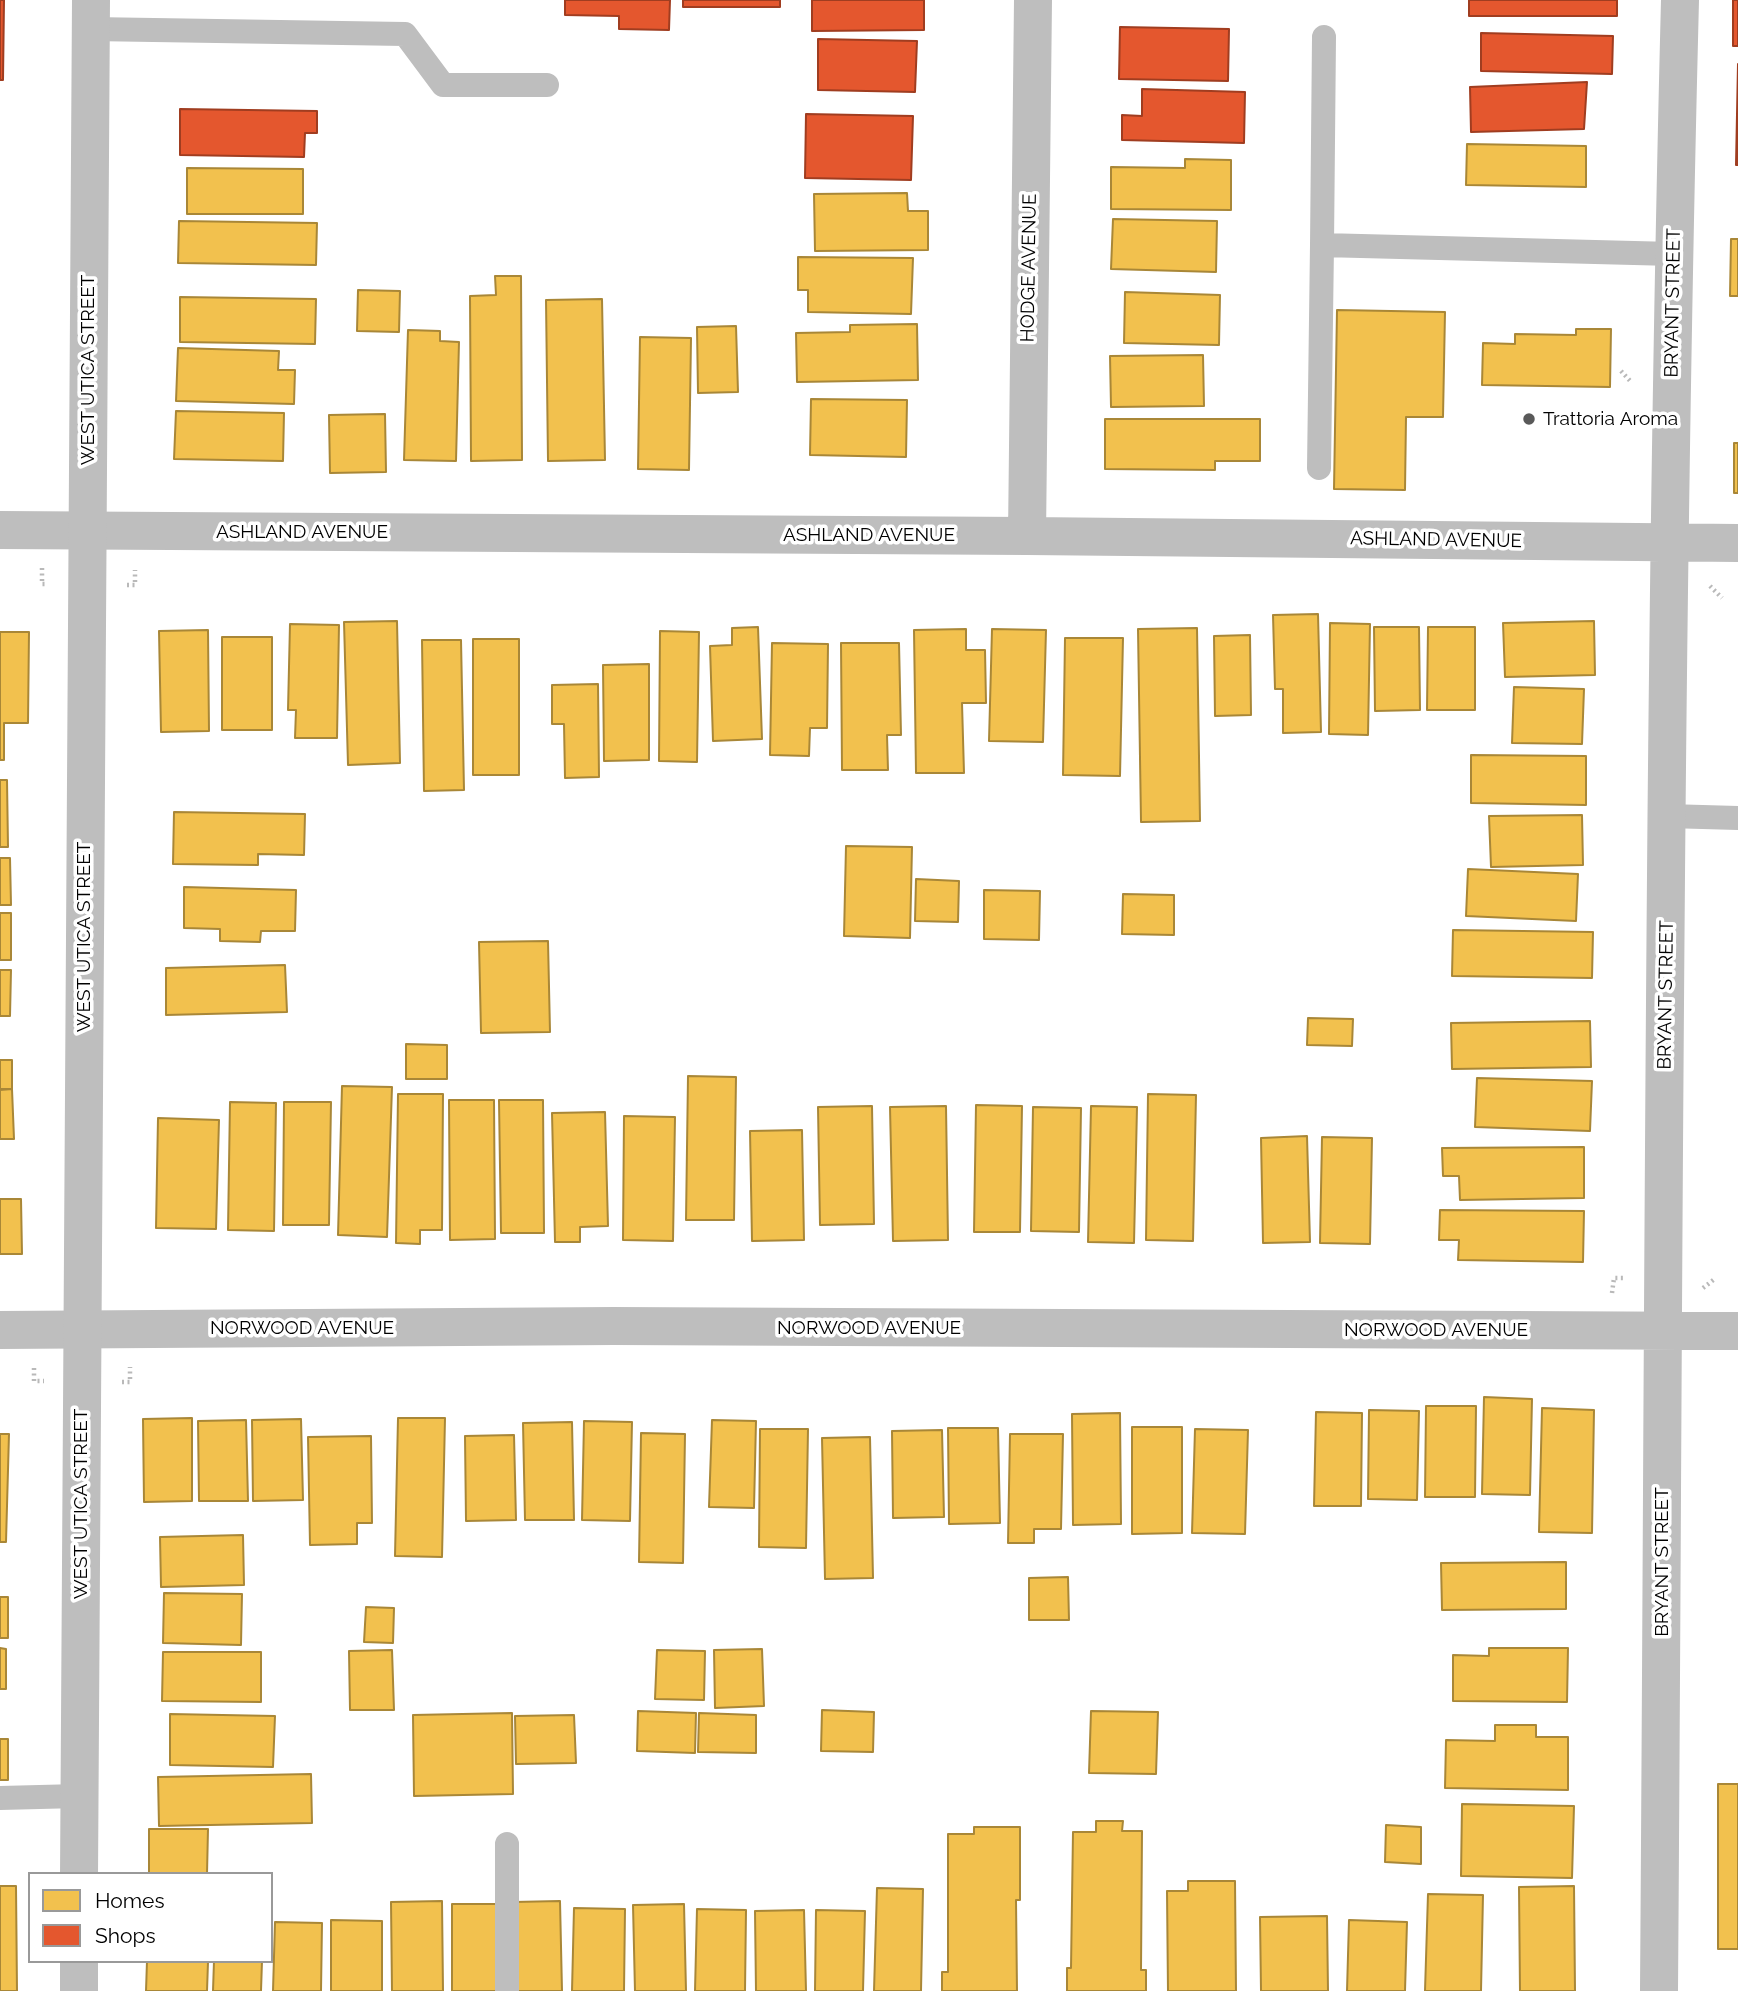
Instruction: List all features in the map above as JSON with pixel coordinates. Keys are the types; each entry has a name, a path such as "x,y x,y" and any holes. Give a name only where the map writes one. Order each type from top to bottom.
{"street":[{"name":"HODGE AVENUE","path":"1027,536 1033,0"},
{"name":"BRYANT STREET","path":"1659,1991 1669,542 1680,0"},
{"name":"WEST UTICA STREET","path":"79,1872 91,15"},
{"name":"ASHLAND AVENUE","path":"0,530 1738,543"},
{"name":"NORWOOD AVENUE","path":"0,1330 642,1326 1738,1331"},
{"path":"79,1963 79,1991"}],"lane":[{"path":"91,15 405,34 443,85 547,85"},
{"path":"1319,468 1324,37"},
{"path":"1322,245 1673,254"},
{"path":"1667,817 1738,818"},
{"path":"0,1798 79,1796"},
{"path":"507,1844 507,1991"}],"path":[{"path":"135,569 135,585"},
{"path":"1705,580 1722,598"},
{"path":"1699,1291 1716,1278"},
{"path":"130,1364 130,1382"}],"building: Homes":[{"path":"1467,144 1586,146 1586,187 1466,185"},
{"path":"1185,159 1231,160 1231,210 1111,209 1111,167 1185,168"},
{"path":"187,168 303,169 303,214 187,214"},
{"path":"907,193 908,211 928,211 928,250 815,251 814,194"},
{"path":"1113,219 1217,221 1216,272 1111,269"},
{"path":"179,221 317,223 316,265 178,263"},
{"path":"1731,239 1738,239 1738,296 1730,296"},
{"path":"798,257 913,258 911,314 808,312 808,290 798,290"},
{"path":"495,276 521,276 522,460 471,461 470,296 496,295"},
{"path":"358,290 400,291 399,332 357,331"},
{"path":"1125,292 1220,295 1219,345 1124,343"},
{"path":"180,297 316,299 315,344 180,342"},
{"path":"602,299 605,460 548,461 546,300"},
{"path":"1337,310 1445,312 1443,417 1406,417 1405,490 1334,489"},
{"path":"917,324 918,380 797,382 796,333 850,332 850,325"},
{"path":"736,326 738,392 698,393 697,327"},
{"path":"1576,329 1611,329 1610,387 1482,385 1483,343 1515,344 1515,334 1576,335"},
{"path":"408,330 440,331 440,341 459,342 456,461 404,460"},
{"path":"640,337 691,338 689,470 638,469"},
{"path":"178,348 279,351 278,370 295,370 294,404 176,401"},
{"path":"1203,355 1204,406 1111,407 1110,356"},
{"path":"811,399 907,400 906,457 810,455"},
{"path":"176,411 284,413 283,461 174,459"},
{"path":"385,414 386,472 330,473 329,415"},
{"path":"1105,419 1260,419 1260,461 1215,461 1215,470 1105,469"},
{"path":"1734,443 1738,443 1738,493 1734,493"},
{"path":"1318,614 1321,732 1283,733 1283,689 1275,689 1273,615"},
{"path":"397,621 400,763 348,765 344,622"},
{"path":"1594,621 1595,675 1505,677 1503,623"},
{"path":"1330,623 1370,624 1368,735 1329,734"},
{"path":"290,624 339,625 337,738 295,738 296,710 288,710"},
{"path":"758,627 762,739 713,741 710,646 732,645 732,628"},
{"path":"1374,627 1419,627 1420,710 1375,711"},
{"path":"1428,627 1475,627 1475,710 1427,710"},
{"path":"1197,628 1200,821 1141,822 1138,629"},
{"path":"966,629 966,650 985,650 986,703 962,703 964,773 916,773 914,630"},
{"path":"992,629 1046,630 1043,742 989,741"},
{"path":"208,630 209,731 161,732 159,631"},
{"path":"660,631 699,632 697,762 659,761"},
{"path":"0,632 29,632 28,723 4,723 4,760 0,760"},
{"path":"1250,635 1251,715 1215,716 1214,636"},
{"path":"222,637 272,637 272,730 222,730"},
{"path":"1065,638 1123,638 1120,776 1063,775"},
{"path":"473,639 519,639 519,775 473,775"},
{"path":"422,640 461,640 464,790 424,791"},
{"path":"772,643 828,644 827,728 810,728 809,756 770,755"},
{"path":"841,643 899,643 901,735 887,735 888,770 842,770"},
{"path":"649,664 649,760 604,761 603,665"},
{"path":"598,684 599,777 565,778 564,724 552,724 552,685"},
{"path":"1514,687 1584,689 1582,744 1512,743"},
{"path":"1471,755 1586,756 1586,805 1471,803"},
{"path":"0,780 7,780 8,847 0,847"},
{"path":"174,812 305,814 304,855 258,854 258,865 173,864"},
{"path":"1582,815 1583,865 1491,867 1489,816"},
{"path":"846,846 912,847 910,938 844,936"},
{"path":"0,858 10,858 11,905 0,905"},
{"path":"1468,869 1578,874 1576,921 1466,916"},
{"path":"916,879 959,881 958,922 915,921"},
{"path":"184,887 296,890 295,931 261,931 260,942 220,941 220,929 184,928"},
{"path":"984,890 1040,891 1039,940 984,939"},
{"path":"1123,894 1174,895 1174,935 1122,934"},
{"path":"0,913 11,913 11,960 0,960"},
{"path":"1453,930 1593,932 1592,978 1452,976"},
{"path":"548,941 550,1032 481,1033 479,942"},
{"path":"285,965 287,1012 166,1015 166,968"},
{"path":"0,970 11,970 10,1016 0,1016"},
{"path":"1308,1018 1353,1019 1352,1046 1307,1045"},
{"path":"1590,1021 1591,1067 1452,1069 1451,1023"},
{"path":"406,1044 447,1045 447,1079 406,1079"},
{"path":"0,1060 12,1060 12,1089 0,1089"},
{"path":"688,1076 736,1077 734,1220 686,1220"},
{"path":"1477,1078 1592,1081 1590,1131 1475,1127"},
{"path":"342,1086 392,1087 387,1237 338,1235"},
{"path":"12,1089 14,1139 0,1139 0,1090"},
{"path":"398,1094 443,1094 442,1230 420,1230 420,1244 396,1243"},
{"path":"1148,1094 1196,1095 1193,1241 1146,1240"},
{"path":"449,1100 494,1100 495,1239 450,1240"},
{"path":"499,1100 543,1100 544,1233 501,1233"},
{"path":"230,1102 276,1103 274,1231 228,1230"},
{"path":"284,1102 331,1102 329,1225 283,1225"},
{"path":"976,1105 1022,1106 1020,1232 974,1232"},
{"path":"872,1106 874,1224 820,1225 818,1107"},
{"path":"946,1106 948,1240 893,1241 890,1107"},
{"path":"1091,1106 1137,1107 1134,1243 1088,1242"},
{"path":"1033,1107 1081,1108 1079,1232 1031,1231"},
{"path":"605,1112 608,1226 580,1227 580,1242 555,1242 552,1113"},
{"path":"624,1116 675,1117 673,1241 623,1240"},
{"path":"158,1118 219,1120 216,1229 156,1228"},
{"path":"802,1130 804,1240 752,1241 750,1131"},
{"path":"1307,1136 1310,1242 1263,1243 1261,1138"},
{"path":"1322,1137 1372,1138 1370,1244 1320,1243"},
{"path":"1584,1147 1584,1198 1460,1200 1459,1176 1443,1176 1442,1148"},
{"path":"0,1199 21,1199 22,1254 0,1254"},
{"path":"1440,1210 1584,1211 1583,1262 1458,1260 1459,1240 1439,1240"},
{"path":"1484,1397 1532,1399 1530,1495 1482,1494"},
{"path":"1426,1406 1476,1406 1475,1497 1425,1497"},
{"path":"1542,1408 1594,1410 1592,1533 1539,1532"},
{"path":"1369,1410 1419,1411 1417,1500 1368,1499"},
{"path":"1316,1412 1362,1413 1361,1506 1314,1506"},
{"path":"1120,1413 1121,1524 1073,1525 1072,1414"},
{"path":"192,1418 192,1501 144,1502 143,1419"},
{"path":"398,1418 445,1418 442,1557 395,1556"},
{"path":"301,1419 303,1500 253,1501 252,1420"},
{"path":"246,1420 248,1501 199,1501 198,1421"},
{"path":"712,1420 756,1421 754,1508 709,1507"},
{"path":"584,1421 632,1422 630,1521 582,1520"},
{"path":"572,1422 574,1520 525,1520 523,1423"},
{"path":"1132,1427 1182,1427 1182,1533 1132,1534"},
{"path":"948,1428 998,1428 1000,1523 949,1524"},
{"path":"760,1429 808,1429 806,1548 759,1547"},
{"path":"1195,1429 1248,1430 1245,1534 1192,1533"},
{"path":"942,1430 944,1517 893,1518 892,1431"},
{"path":"641,1433 685,1434 683,1563 639,1562"},
{"path":"0,1434 9,1434 6,1542 0,1542"},
{"path":"1010,1434 1063,1434 1061,1529 1034,1529 1034,1543 1008,1543"},
{"path":"514,1435 516,1520 466,1521 465,1436"},
{"path":"371,1436 372,1523 357,1523 357,1544 310,1545 308,1437"},
{"path":"870,1437 873,1578 825,1579 822,1438"},
{"path":"243,1535 244,1585 161,1587 160,1537"},
{"path":"1566,1562 1566,1609 1442,1610 1441,1563"},
{"path":"1068,1577 1069,1620 1029,1620 1029,1578"},
{"path":"164,1593 242,1594 241,1645 163,1643"},
{"path":"0,1597 8,1597 8,1638 0,1638"},
{"path":"366,1607 394,1608 393,1643 364,1642"},
{"path":"0,1648 6,1649 6,1689 0,1689"},
{"path":"1489,1648 1568,1648 1567,1702 1453,1701 1453,1655 1489,1656"},
{"path":"762,1649 764,1706 715,1708 714,1650"},
{"path":"392,1650 394,1710 350,1710 349,1651"},
{"path":"657,1650 705,1651 704,1700 655,1699"},
{"path":"163,1652 261,1652 261,1702 162,1701"},
{"path":"822,1710 874,1712 873,1752 821,1751"},
{"path":"638,1711 696,1713 695,1753 637,1751"},
{"path":"1091,1711 1158,1712 1156,1774 1089,1773"},
{"path":"512,1713 513,1794 414,1796 413,1715"},
{"path":"699,1713 756,1715 756,1753 698,1752"},
{"path":"170,1714 275,1716 273,1767 170,1765"},
{"path":"574,1715 576,1763 516,1764 515,1716"},
{"path":"1495,1725 1536,1725 1536,1737 1568,1737 1568,1790 1445,1788 1446,1740 1495,1741"},
{"path":"0,1739 8,1739 8,1780 0,1780"},
{"path":"311,1774 312,1823 159,1826 158,1777"},
{"path":"1718,1784 1738,1784 1738,1949 1718,1949"},
{"path":"1462,1804 1574,1806 1572,1878 1461,1876"},
{"path":"1096,1821 1123,1821 1122,1831 1142,1831 1141,1970 1146,1970 1146,1991 1067,1991 1067,1968 1071,1968 1073,1832 1096,1832"},
{"path":"1386,1825 1421,1827 1421,1864 1385,1862"},
{"path":"974,1827 1020,1827 1020,1900 1016,1900 1017,1991 942,1991 942,1972 948,1972 948,1834 974,1834"},
{"path":"149,1829 208,1829 207,1872 149,1872"},
{"path":"1188,1881 1235,1881 1236,1991 1168,1991 1167,1891 1188,1891"},
{"path":"0,1886 16,1886 17,1991 0,1991"},
{"path":"1574,1886 1575,1991 1520,1991 1519,1887"},
{"path":"877,1888 923,1889 921,1991 874,1991"},
{"path":"1428,1894 1483,1895 1481,1991 1425,1991"},
{"path":"442,1901 443,1991 392,1991 391,1902"},
{"path":"560,1901 562,1991 516,1991 514,1902"},
{"path":"452,1904 502,1904 502,1991 452,1991"},
{"path":"684,1904 686,1991 635,1991 633,1905"},
{"path":"574,1908 625,1909 624,1991 572,1991"},
{"path":"697,1909 746,1910 745,1991 695,1991"},
{"path":"804,1910 806,1991 756,1991 755,1911"},
{"path":"816,1910 865,1911 863,1991 815,1991"},
{"path":"1327,1916 1328,1991 1261,1991 1260,1917"},
{"path":"331,1920 382,1921 382,1991 331,1991"},
{"path":"1349,1920 1407,1922 1405,1991 1347,1991"},
{"path":"275,1922 322,1923 321,1991 273,1991"},
{"path":"147,1963 208,1963 207,1991 146,1991"},
{"path":"214,1963 262,1963 261,1991 213,1991"}],"building: Shops":[{"path":"0,0 4,0 3,80 0,80"},
{"path":"565,0 670,0 669,30 619,29 619,16 565,15"},
{"path":"683,0 780,0 780,7 683,7"},
{"path":"812,0 924,0 924,30 812,31"},
{"path":"1469,0 1617,0 1617,16 1469,16"},
{"path":"1733,0 1738,0 1738,46 1733,46"},
{"path":"1120,27 1229,29 1228,81 1119,79"},
{"path":"1481,33 1613,36 1612,74 1481,71"},
{"path":"818,39 917,41 915,92 818,90"},
{"path":"1738,64 1738,165 1736,165"},
{"path":"1587,82 1584,129 1471,132 1470,87"},
{"path":"1142,89 1245,92 1244,143 1122,140 1122,115 1142,116"},
{"path":"180,109 317,111 317,133 305,133 304,157 180,155"},
{"path":"806,114 913,116 911,180 805,178"}],"place":[{"name":"Trattoria Aroma","path":"1529,419"}]}
